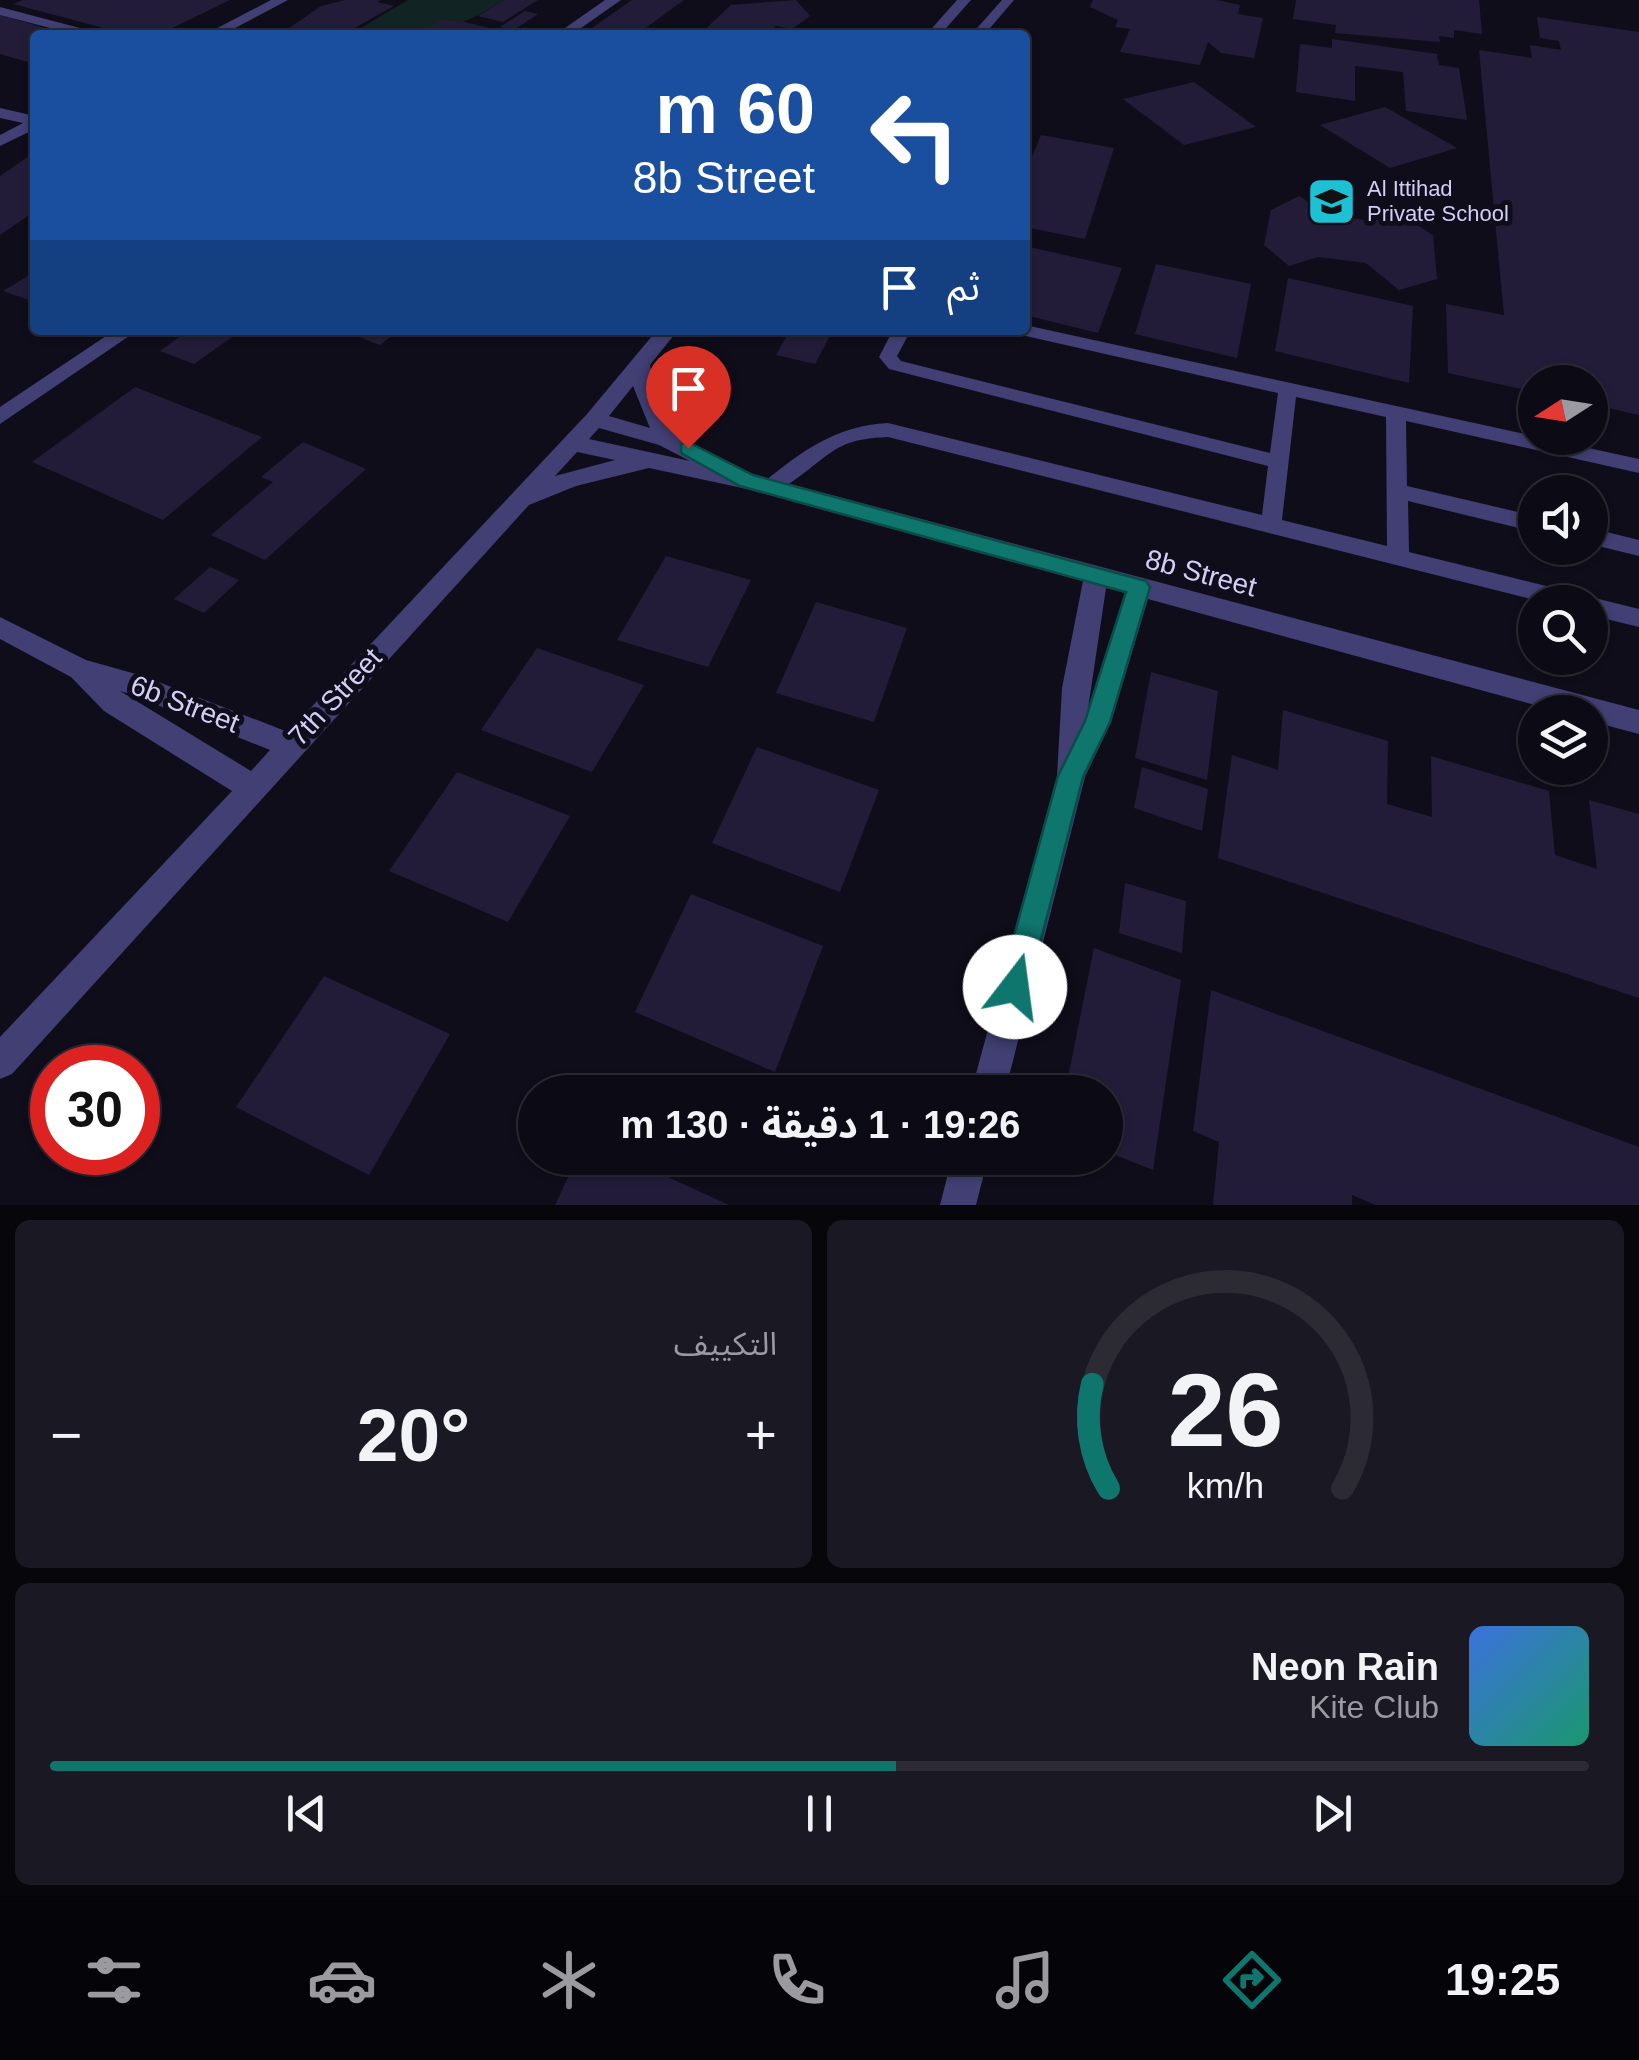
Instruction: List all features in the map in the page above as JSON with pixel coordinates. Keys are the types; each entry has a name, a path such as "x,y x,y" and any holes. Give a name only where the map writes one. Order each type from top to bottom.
{"street":[{"path":"221,30 280,0"},
{"path":"569,30 614,0"},
{"path":"936,30 956,3"},
{"path":"0,114 30,121"},
{"path":"4,135 30,124"},
{"path":"0,417 10,399 119,335"},
{"name":"7th Street","path":"0,1062 289,745 596,419 664,335"},
{"path":"640,363 645,393 667,440"},
{"name":"8b Street","path":"596,419 667,440 759,484"},
{"name":"8b Street","path":"572,443 644,462 759,484 1639,722"},
{"name":"8b Street","path":"518,501 570,479 644,462"},
{"path":"1071,776 1075,688 1096,576"},
{"path":"992,1075 1071,776 1098,722 1138,587"},
{"name":"6b Street","path":"0,627 80,668 134,684 289,745"},
{"name":"6b Street","path":"80,668 114,703 251,787"},
{"path":"958,1205 966,1175"}],"lane":[{"path":"981,30 1008,0"},
{"path":"0,11 72,30"},
{"path":"1030,332 1639,466"},
{"path":"899,335 888,357 892,364 1279,462"},
{"path":"1270,525 1288,389"},
{"path":"1396,413 1398,557"},
{"path":"759,484 829,439 867,429 888,430 1518,587"},
{"path":"1397,492 1518,520"},
{"path":"1608,540 1639,548"},
{"path":"1608,610 1639,618"}],"green space":[{"path":"408,0 504,0 446,29 357,30"}],"building":[{"path":"23,0 230,0 168,30 111,30 13,4"},
{"path":"345,0 381,0 377,2 394,6 351,30 286,30 321,6"},
{"path":"504,0 538,0 503,22 478,16"},
{"path":"632,0 684,0 643,30 592,28"},
{"path":"796,0 810,16 792,29 776,26 772,30 704,30 731,5"},
{"path":"1093,0 1217,0 1240,5 1238,14 1263,18 1254,58 1221,53 1208,42 1200,65 1120,52 1130,29 1115,27 1118,20 1090,7"},
{"path":"1296,0 1479,0 1482,34 1454,30 1454,38 1439,36 1440,42 1335,33 1336,25 1293,19"},
{"path":"525,11 538,14 514,30 500,27"},
{"path":"0,15 52,30 30,30 30,63 0,54"},
{"path":"1537,17 1639,32 1639,415 1608,408 1608,365 1518,365 1518,388 1448,373 1446,304 1504,315 1479,50 1532,58 1530,45 1561,50 1559,41 1540,38"},
{"path":"442,20 489,28 486,30 425,30"},
{"path":"1332,39 1437,54 1439,65 1459,68 1467,120 1406,111 1403,72 1355,66 1355,101 1296,92 1300,44 1332,48"},
{"path":"1194,82 1256,127 1184,145 1123,99"},
{"path":"1385,107 1457,148 1390,168 1320,125"},
{"path":"1041,135 1114,148 1085,239 1030,228 1030,162"},
{"path":"30,155 30,214 0,235 0,176"},
{"path":"1299,196 1328,214 1370,221 1401,215 1433,235 1437,279 1399,290 1366,263 1318,257 1289,266 1264,245 1271,210"},
{"path":"1030,247 1122,268 1098,333 1030,316"},
{"path":"1156,264 1251,284 1237,358 1135,334"},
{"path":"30,275 30,300 3,291"},
{"path":"1288,278 1413,306 1409,383 1275,351"},
{"path":"182,335 235,335 194,364 160,351"},
{"path":"354,335 393,335 380,345"},
{"path":"787,335 830,335 815,364 776,355"},
{"path":"135,387 262,437 163,520 32,462"},
{"path":"303,442 366,469 265,560 211,535 273,482 261,477"},
{"path":"666,556 751,580 708,667 617,640"},
{"path":"210,567 239,580 204,613 174,599"},
{"path":"816,602 907,628 874,722 776,693"},
{"path":"537,648 644,685 592,772 481,730"},
{"path":"1151,672 1218,691 1207,780 1135,758"},
{"path":"1283,710 1388,741 1387,804 1432,817 1431,756 1518,782 1518,785 1549,791 1555,855 1597,869 1589,800 1639,814 1639,998 1218,858 1232,755 1278,770"},
{"path":"757,747 879,790 840,892 712,843"},
{"path":"1142,767 1208,789 1202,831 1134,808"},
{"path":"457,772 570,816 508,922 389,871"},
{"path":"1125,883 1186,901 1182,953 1119,933"},
{"path":"691,894 823,946 775,1072 635,1012"},
{"path":"1094,948 1181,980 1153,1170 1123,1158 1123,1075 1068,1075"},
{"path":"324,976 450,1034 369,1175 236,1107"},
{"path":"1211,990 1639,1147 1639,1205 1376,1205 1352,1195 1352,1205 1213,1205 1219,1142 1193,1131"},
{"path":"569,1175 663,1175 729,1205 555,1205"}],"place":[{"name":"Al Ittihad Private School","path":"1332,201"}],"route":[{"path":"688,448 747,481 1138,587 1098,722 1071,776 1015,987"}]}
